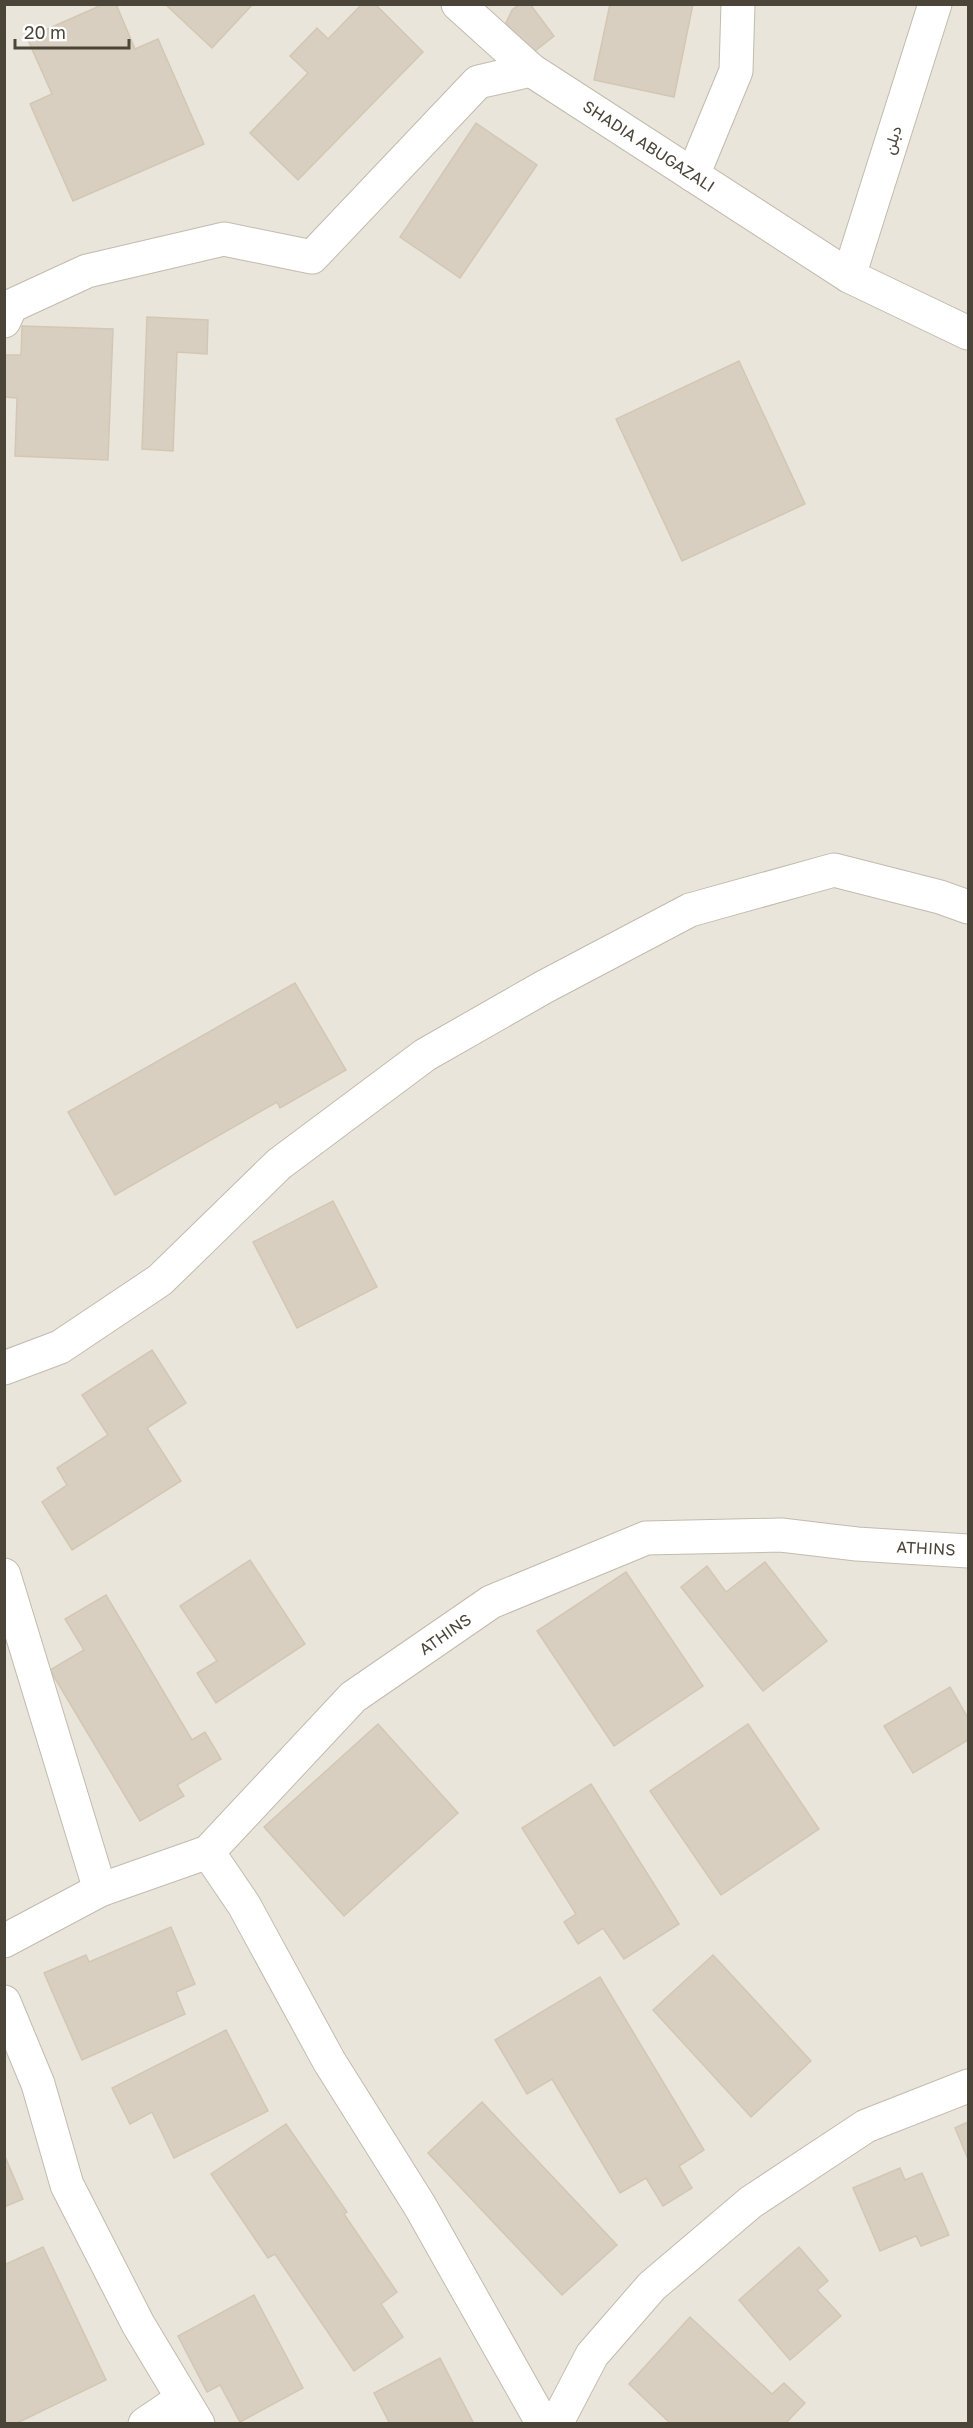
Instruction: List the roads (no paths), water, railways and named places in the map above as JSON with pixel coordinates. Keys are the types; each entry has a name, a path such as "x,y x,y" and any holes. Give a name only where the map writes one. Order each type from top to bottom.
{"street":[{"name":"SHADIA ABUGAZALI","path":"458,4 531,70 849,276 969,333"},
{"path":"693,175 736,71 738,4"},
{"name":"دبلن","path":"849,276 934,4"},
{"path":"4,321 11,306 87,271 224,239 312,257 478,82 531,70"},
{"path":"4,1368 60,1347 160,1280 279,1164 424,1055 544,987 690,910 834,870 940,897 969,907"},
{"name":"ATHINS","path":"4,1941 100,1890 208,1852 353,1697 491,1602 646,1538 781,1535 857,1544 969,1551"},
{"path":"4,1575 100,1890"},
{"path":"208,1852 244,1905 329,2061 420,2206 543,2424"},
{"path":"4,2002 38,2084 67,2185 138,2324 190,2411 145,2424"},
{"path":"556,2424 592,2355 652,2286 751,2202 866,2126 969,2086"}]}
